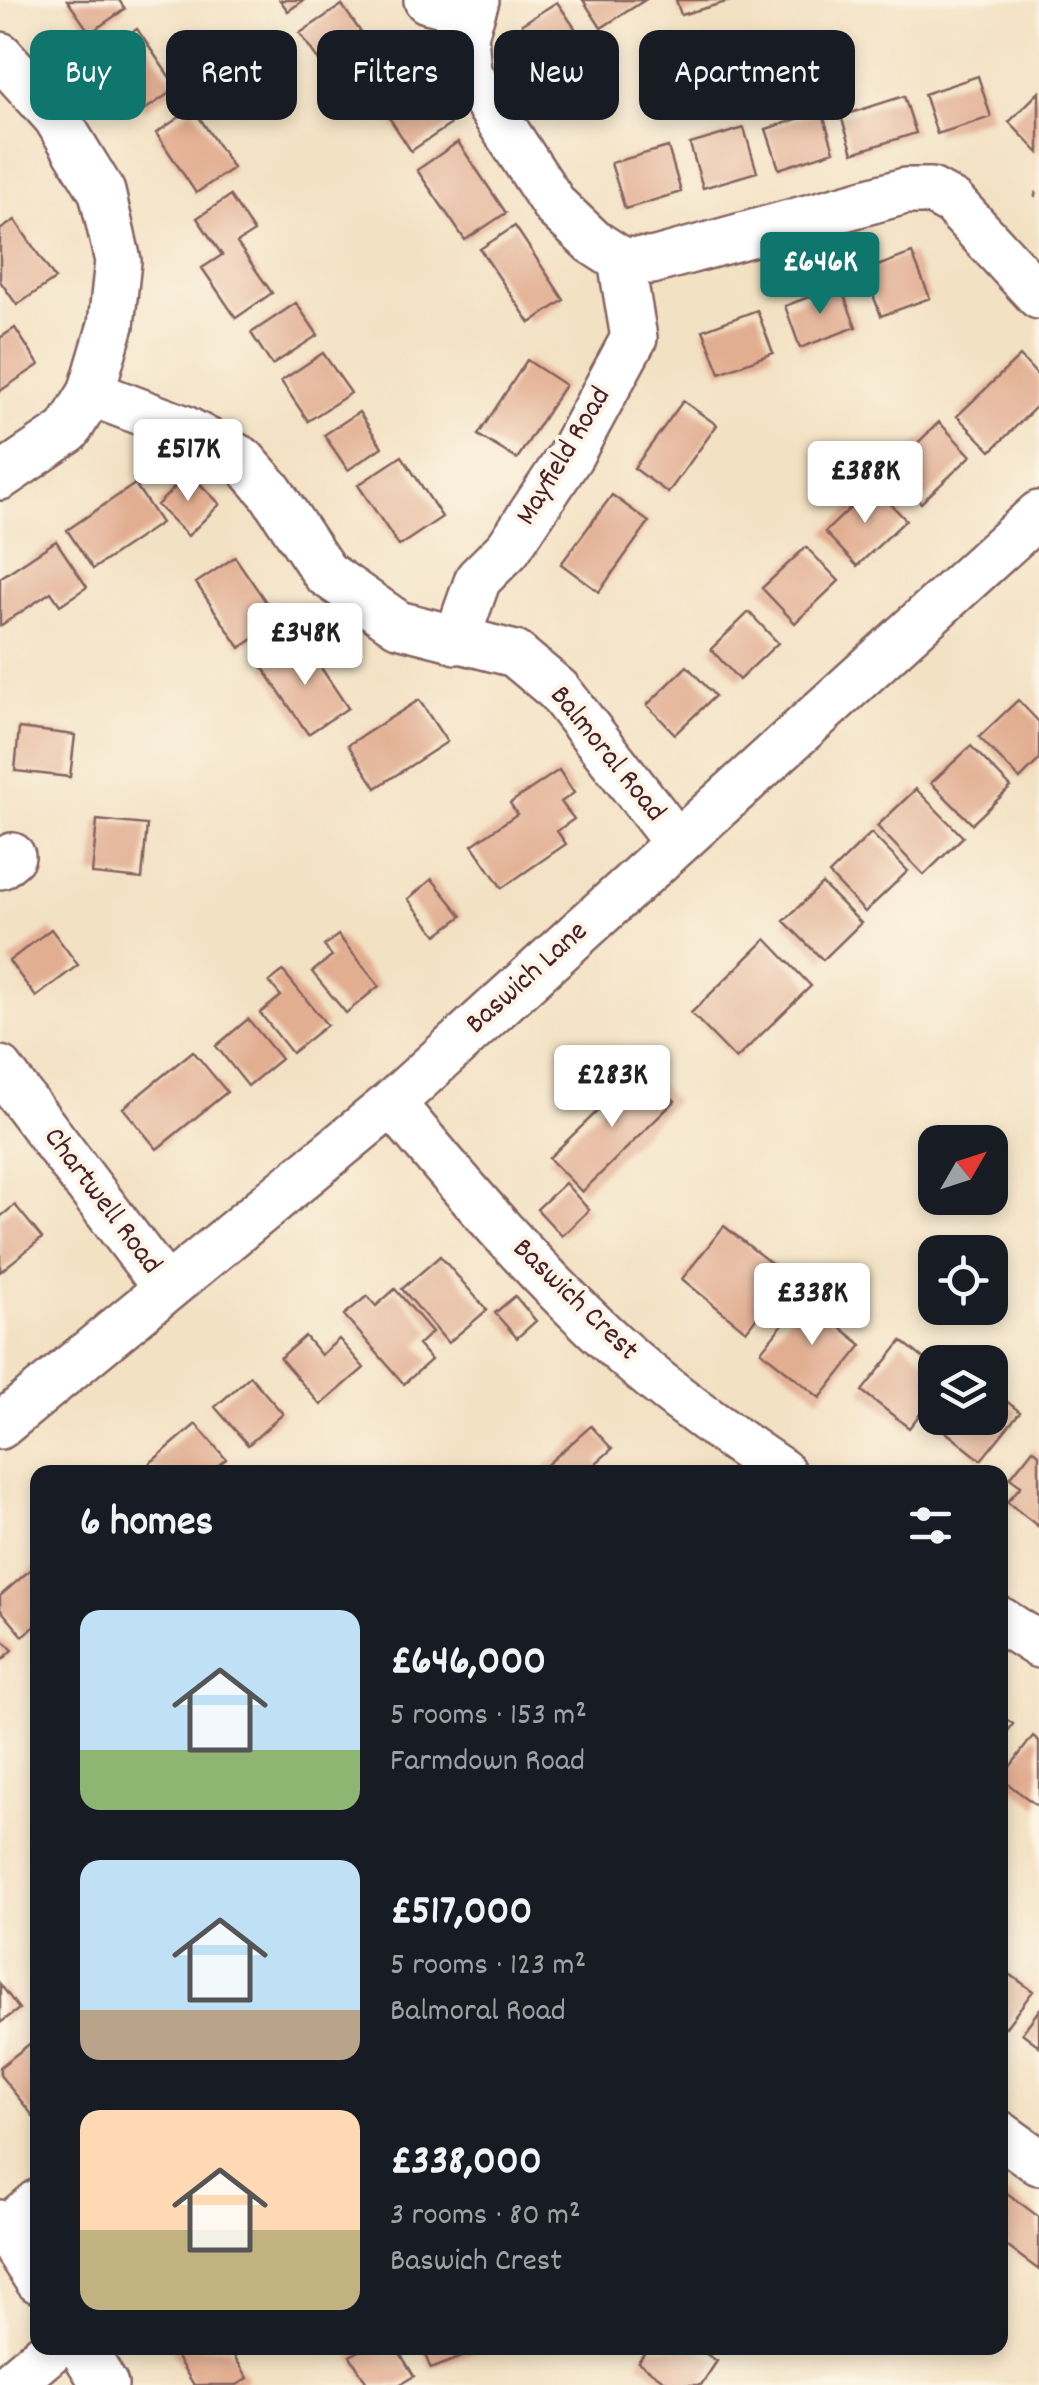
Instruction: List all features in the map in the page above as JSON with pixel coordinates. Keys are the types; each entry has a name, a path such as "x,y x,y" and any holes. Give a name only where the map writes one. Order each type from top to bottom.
{"street":[{"path":"426,0 474,6 466,35 468,73 554,206 593,242 621,260 652,260 905,191 932,191 953,202 1039,296"},
{"path":"0,55 56,117 102,192 118,261 111,326 91,393 68,430 0,476"},
{"name":"Mayfield Road","path":"456,641 478,578 508,549 570,456 634,338 621,260"},
{"name":"Balmoral Road","path":"91,393 182,428 243,460 270,492 325,573 398,624 515,654 558,690 677,843"},
{"name":"Baswich Lane","path":"0,1426 392,1103 1039,514"},
{"name":"Chartwell Road","path":"0,1069 165,1287"},
{"name":"Baswich Crest","path":"392,1103 464,1190 560,1294 625,1354 773,1465"},
{"path":"1008,1625 1039,1645"},
{"path":"1008,2140 1039,2162"},
{"path":"14,2218 30,2259"},
{"path":"9,2385 45,2355"},
{"path":"87,2355 106,2385"}],"building":[{"path":"67,0 119,0 125,9 94,30 88,30"},
{"path":"280,0 304,0 288,11"},
{"path":"583,0 645,0 601,28"},
{"path":"676,0 730,0 730,1 681,15"},
{"path":"557,2 576,30 526,30 522,24"},
{"path":"342,5 359,30 317,30 317,58 300,33"},
{"path":"146,42 166,72 166,95 146,109"},
{"path":"978,76 991,117 937,134 924,94"},
{"path":"1039,92 1039,153 1009,122"},
{"path":"904,96 916,133 853,153 842,120 855,120 855,112"},
{"path":"175,120 201,120 233,168 196,193 156,133"},
{"path":"391,120 447,120 450,125 411,151"},
{"path":"794,120 825,120 834,151 779,169 766,129"},
{"path":"744,128 757,172 703,188 690,144"},
{"path":"458,142 506,213 465,240 417,170"},
{"path":"668,147 681,192 625,209 611,163"},
{"path":"230,196 254,232 237,243 272,293 236,318 202,268 222,255 197,218"},
{"path":"15,220 55,279 17,305 0,281 0,230"},
{"path":"515,226 564,300 530,323 480,249"},
{"path":"912,253 930,298 881,316 864,271"},
{"path":"840,285 856,327 800,348 785,306"},
{"path":"296,303 318,335 272,365 251,333"},
{"path":"757,310 773,353 720,373 703,330"},
{"path":"15,328 39,365 0,391 0,338"},
{"path":"323,353 351,393 308,421 281,381"},
{"path":"1020,356 1039,377 1039,404 991,451 957,416"},
{"path":"527,360 565,385 517,459 478,435"},
{"path":"683,401 717,425 668,493 634,468"},
{"path":"359,412 382,447 348,470 324,435"},
{"path":"939,422 971,456 921,503 890,470"},
{"path":"402,456 442,517 399,546 358,485"},
{"path":"189,473 220,504 188,536 157,505"},
{"path":"135,484 161,523 93,569 67,530"},
{"path":"873,486 906,520 857,566 825,532"},
{"path":"612,495 649,522 599,592 561,564"},
{"path":"56,541 87,587 60,605 51,592 0,626 0,578"},
{"path":"806,547 839,581 795,623 762,588"},
{"path":"235,557 279,621 240,648 196,583"},
{"path":"749,612 778,643 739,680 711,649"},
{"path":"303,641 348,708 308,734 263,668"},
{"path":"687,666 715,696 675,734 647,705"},
{"path":"419,700 447,742 376,788 348,745"},
{"path":"1018,700 1039,722 1039,760 1020,779 979,737"},
{"path":"19,728 75,735 70,777 15,771"},
{"path":"971,746 1011,787 972,824 931,783"},
{"path":"559,770 574,793 561,802 574,819 557,831 566,844 502,888 472,845 517,814 510,803"},
{"path":"916,789 963,837 924,875 877,826"},
{"path":"97,820 147,825 142,879 92,874"},
{"path":"871,833 908,871 865,912 829,874"},
{"path":"432,879 462,916 437,935 408,899"},
{"path":"822,884 861,923 823,960 784,921"},
{"path":"51,929 78,965 36,997 9,961"},
{"path":"338,935 379,986 346,1013 312,972 332,956 324,946"},
{"path":"766,939 811,986 736,1059 691,1013"},
{"path":"283,971 327,1025 292,1053 260,1013 281,996 269,982"},
{"path":"248,1019 281,1059 248,1086 216,1046"},
{"path":"193,1051 227,1092 157,1149 123,1108"},
{"path":"643,1067 675,1101 582,1192 549,1158"},
{"path":"565,1183 589,1210 562,1236 537,1209"},
{"path":"15,1205 42,1238 0,1272 0,1217"},
{"path":"724,1226 788,1277 746,1331 682,1279"},
{"path":"440,1256 487,1310 448,1343 402,1289"},
{"path":"395,1289 432,1332 418,1345 431,1360 404,1384 344,1315 367,1296 376,1306"},
{"path":"515,1296 536,1321 517,1338 495,1313"},
{"path":"804,1298 862,1345 820,1398 761,1351"},
{"path":"305,1336 321,1355 339,1339 364,1368 321,1405 280,1358"},
{"path":"902,1341 918,1354 918,1417 909,1428 862,1391"},
{"path":"250,1376 283,1414 248,1445 215,1407"},
{"path":"1008,1402 1020,1412 1008,1427"},
{"path":"196,1424 226,1459 219,1465 149,1464"},
{"path":"591,1426 612,1449 598,1465 546,1465"},
{"path":"950,1435 1001,1435 981,1460"},
{"path":"1033,1449 1039,1454 1039,1527 1008,1503 1021,1486 1010,1478"},
{"path":"30,1570 30,1630 23,1636 0,1609 0,1596"},
{"path":"0,1637 13,1650 0,1662"},
{"path":"1033,1736 1039,1741 1039,1807 1008,1784 1008,1770"},
{"path":"1008,1973 1033,1991 1008,2024"},
{"path":"0,1984 19,2009 0,2023"},
{"path":"1039,2010 1039,2046 1022,2033"},
{"path":"30,2044 30,2112 0,2075 0,2067"},
{"path":"1008,2194 1039,2217 1039,2270 1008,2247"},
{"path":"175,2355 233,2355 248,2378 237,2385 194,2385"},
{"path":"401,2355 414,2376 399,2385 368,2385 350,2356"},
{"path":"425,2355 466,2355 431,2369"},
{"path":"643,2355 708,2355 717,2361 701,2385 671,2385 638,2362"}]}
